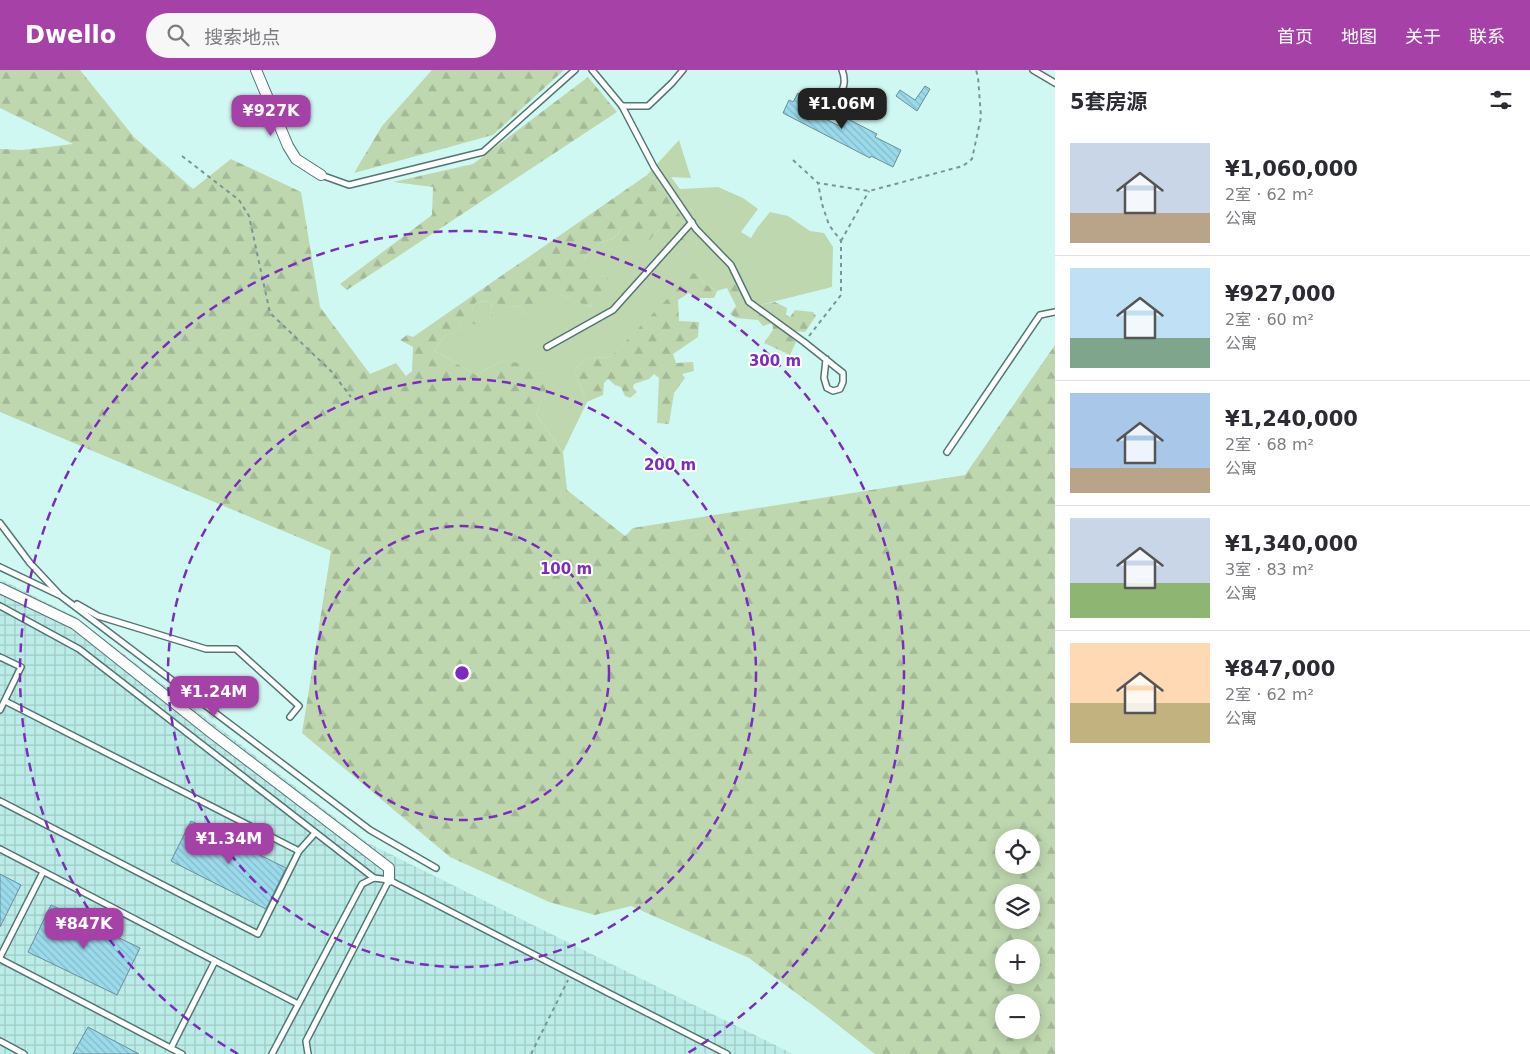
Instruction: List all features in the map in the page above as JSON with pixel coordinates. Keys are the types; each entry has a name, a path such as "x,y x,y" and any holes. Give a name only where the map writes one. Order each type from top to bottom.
{"street":[{"path":"256,70 288,146 296,160 321,176"},
{"path":"0,588 74,624 212,733 389,868 389,880"}],"lane":[{"path":"321,176 348,185 483,152 576,70"},
{"path":"592,70 622,106 654,168 692,222 731,265 749,302 804,342 826,359 843,373 843,382 840,389 833,391 827,388 824,378 826,359"},
{"path":"622,106 648,106 683,70"},
{"path":"833,104 843,90 846,79 842,70"},
{"path":"1033,70 1055,84"},
{"path":"547,346 613,310 692,222"},
{"path":"947,452 1040,315 1055,312"},
{"path":"0,523 30,563 61,596 370,830 436,868"},
{"path":"0,567 98,616 206,649 236,649 299,706 290,717"},
{"path":"0,606 79,649 374,878 389,880 728,1054"},
{"path":"0,656 21,667 0,710"},
{"path":"5,701 299,851"},
{"path":"0,801 258,934 299,851 316,833"},
{"path":"0,849 298,1004"},
{"path":"43,872 0,958 182,1054"},
{"path":"272,1054 362,884 374,878"},
{"path":"308,1054 306,1041 389,880"},
{"path":"171,1048 215,961"},
{"path":"0,1041 24,1054"}],"path":[{"path":"793,160 818,183 869,191 963,166 972,159 981,117 976,70"},
{"path":"182,156 239,200 249,216 270,313 331,371 351,397"},
{"path":"818,183 822,204 829,224 841,241"},
{"path":"804,342 841,295 841,241 869,191"},
{"path":"531,1054 572,974"}],"shaded area":[{"path":"0,579 76,617 368,843 793,1054 0,1054"}],"green space":[{"path":"0,70 80,70 134,137 193,189 231,159 301,192 320,307 370,374 396,363 406,376 412,371 413,347 400,340 407,335 413,337 647,175 657,181 699,244 662,235 659,229 647,243 624,244 622,239 630,229 623,227 613,239 601,242 584,258 590,263 587,276 605,275 610,280 589,307 565,296 552,295 539,306 538,310 526,315 520,306 507,307 506,314 498,325 490,321 492,301 476,302 472,310 481,312 485,322 481,327 462,319 459,324 461,328 459,336 446,335 434,350 476,375 501,361 528,364 537,374 555,370 536,414 563,452 567,490 625,536 633,528 965,475 1055,345 1055,1054 875,1054 749,958 631,906 595,915 549,902 450,857 302,733 331,551 0,412 0,149 22,150 73,144 0,108"},
{"path":"432,70 564,70 493,135 354,173 382,126"},
{"path":"588,77 617,112 347,290 340,284 432,215 433,187 393,182 473,164"},
{"path":"679,140 691,178 671,177 680,189 718,187 743,198 758,209 741,232 751,238 770,212 788,216 810,231 824,233 833,247 832,287 760,305 744,301 733,281 727,288 717,291 705,284 699,275 693,274 609,358 589,357 574,370 587,402 563,452 536,414 554,371 537,374 501,361 476,375 434,350 446,335 459,324 462,318 472,310 476,302 492,301 490,321 507,307 520,306 526,315 551,294 565,296 590,307 605,275 587,277 584,258 601,242 613,239 623,227 630,228 647,243 659,229 698,244 657,181 647,175"},
{"path":"693,273 699,275 705,284 717,291 714,298 695,298 689,293 678,300 679,321 699,322 698,337 673,354 676,363 693,362 694,371 682,374 685,378 674,393 669,424 657,423 659,378 654,374 649,379 634,384 633,388 637,392 630,398 625,396 621,387 608,379 604,383 603,395 587,402 574,370 589,357 609,358"},
{"path":"733,280 744,301 754,300 760,305 775,302 787,308 786,315 790,317 795,310 813,312 816,316 805,332 783,330 796,342 790,355 764,343 773,330 772,323 763,326 758,320 736,318 730,314 736,306 727,288"}],"building":[{"path":"925,86 930,89 917,111 896,96 900,90 915,100"},
{"path":"798,93 828,109 824,118 841,127 846,118 877,134 875,137 901,150 893,167 871,156 870,158 783,113 789,100 793,102"},
{"path":"191,821 286,868 266,909 171,861"},
{"path":"0,874 21,885 0,927"},
{"path":"51,905 140,948 117,995 28,952"},
{"path":"88,1027 139,1054 73,1054"}]}
